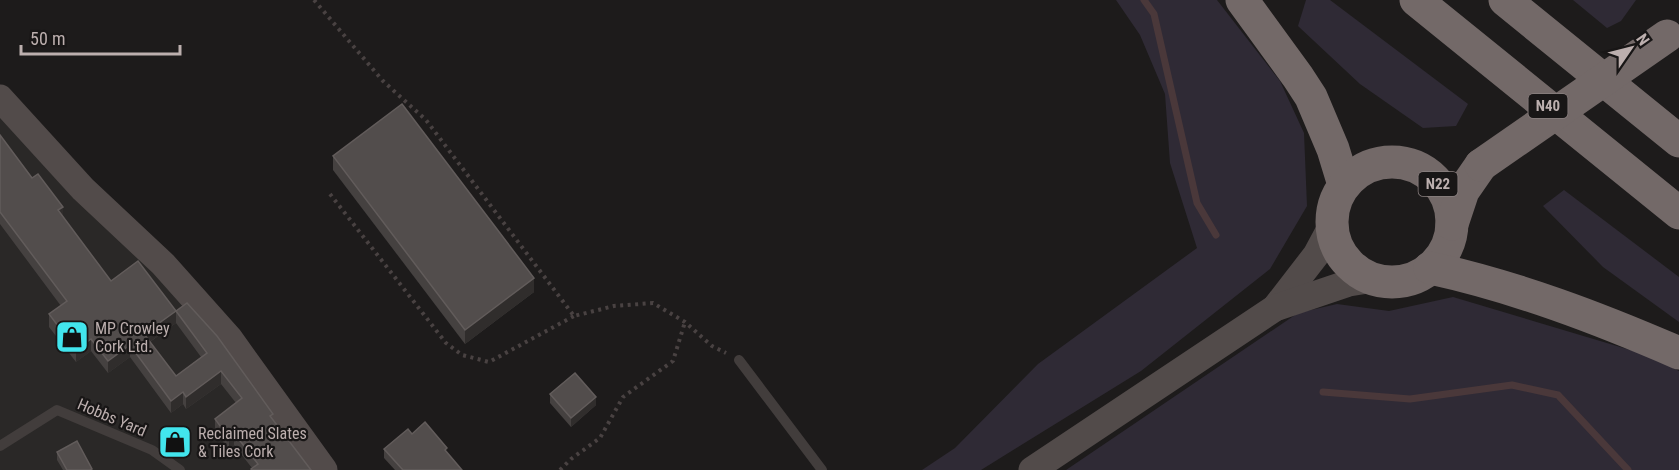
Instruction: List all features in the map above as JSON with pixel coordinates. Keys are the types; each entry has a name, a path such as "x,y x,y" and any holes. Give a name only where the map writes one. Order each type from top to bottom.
{"highway":[{"path":"1242,0 1311,97 1333,149 1344,185"},
{"name":"N40","path":"1416,0 1679,213"},
{"path":"1505,0 1679,141"},
{"name":"N22","path":"1481,165 1463,191 1449,241 1442,256 1430,268 1413,278 1394,282 1374,279 1358,272 1345,260 1336,244 1331,227 1332,212 1344,185 1357,172 1373,164 1391,161 1409,164 1426,172 1447,174 1481,165 1675,30"},
{"name":"N22","path":"1426,172 1440,186 1449,204 1452,224"},
{"path":"1430,268 1539,297 1679,353"}],"street":[{"path":"0,98 83,189 163,264 229,339 324,470"},
{"path":"1275,308 1316,255 1331,227"},
{"path":"1032,470 1275,308 1349,283 1374,279"}],"lane":[{"path":"739,360 822,470"},
{"name":"Hobbs Yard","path":"0,446 57,410 152,450 180,470"}],"path":[{"path":"314,0 382,81 426,120 574,316"},
{"path":"330,194 446,343 462,354 489,362 574,316 614,306 653,303 685,322 712,346 739,360"},
{"path":"560,470 600,438 623,398 673,361 685,322"}],"shaded area":[{"path":"1116,0 1217,0 1280,81 1304,133 1307,206 1270,269 1141,371 981,470 922,470 955,448 1038,364 1197,248 1170,163 1165,94 1140,35"},
{"path":"1306,0 1330,0 1468,104 1456,126 1423,128 1360,84 1298,26"},
{"path":"1573,0 1636,0 1621,21 1607,28"},
{"path":"0,113 195,309 311,470 0,470"},
{"path":"1564,190 1679,277 1679,322 1603,267 1543,206"},
{"path":"1453,297 1647,355 1679,371 1679,470 1066,470 1298,313 1337,304 1389,311"}],"building":[{"path":"402,104 534,278 465,330 333,156"},
{"path":"0,135 32,178 38,174 63,207 58,210 111,281 138,261 176,311 187,303 217,336 273,414 270,416 311,470 251,469 258,464 234,433 229,438 215,419 242,398 221,371 186,397 183,392 171,401 130,345 108,361 91,339 76,350 49,314 67,301 0,212","holes":["176,311 207,353 176,376 144,334"]},
{"path":"575,373 596,397 571,418 550,394"},
{"path":"425,422 462,470 403,470 384,449 408,429 412,434"},
{"path":"77,441 92,469 90,470 67,470 57,452"}],"waterway":[{"path":"1144,0 1154,14 1197,203 1216,235"},
{"path":"1323,392 1410,399 1512,385 1558,395 1628,470"}],"place":[{"name":"MP Crowley Cork Ltd.","path":"72,337"},
{"name":"Reclaimed Slates & Tiles Cork","path":"175,442"}]}
